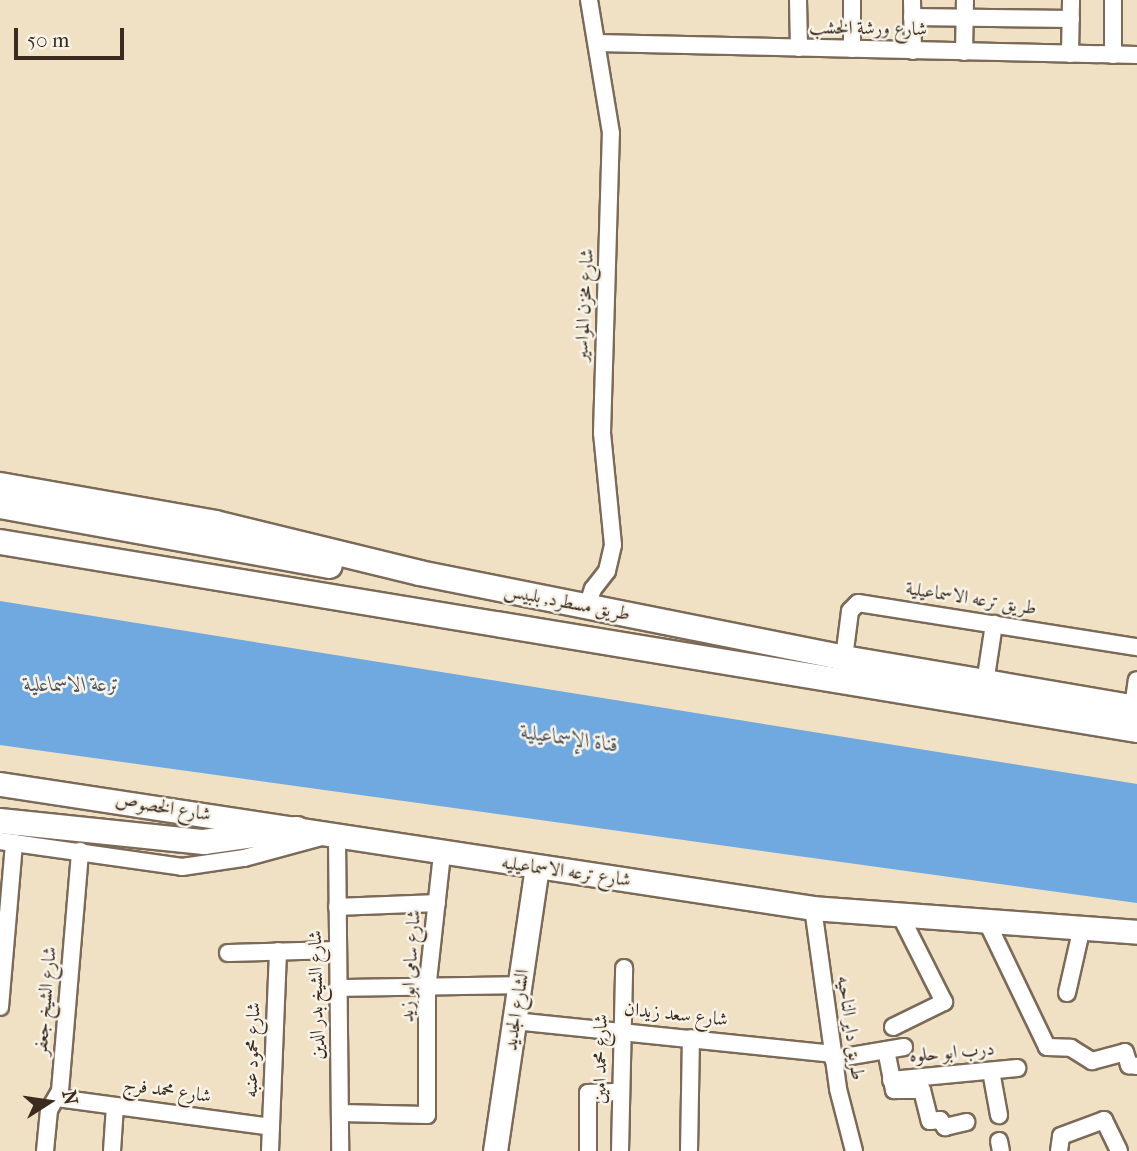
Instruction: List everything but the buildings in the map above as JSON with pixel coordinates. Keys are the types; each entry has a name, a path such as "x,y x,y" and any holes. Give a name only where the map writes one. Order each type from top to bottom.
{"main road":[{"name":"طريق مسطرد, بلبيس","path":"0,485 215,523 419,573 1136,715"},
{"path":"0,506 348,568 419,573"},
{"name":"طريق مسطرد, بلبيس","path":"0,542 1136,715"},
{"name":"شارع الخصوص","path":"0,784 297,829 331,837"},
{"path":"0,821 204,842 297,829"},
{"name":"شارع ترعه الاسماعيليه","path":"331,837 813,908 985,918 1137,932"},
{"name":"الشارع الجديد","path":"495,1151 537,868"}],"street":[{"name":"شارع مخزن المواسير","path":"587,607 593,589 607,571 613,545 602,433 611,133 589,0"},
{"path":"799,0 799,48"},
{"path":"852,0 852,49"},
{"path":"912,0 913,51"},
{"path":"964,52 965,0"},
{"path":"1070,54 1071,0"},
{"path":"1113,0 1113,55"},
{"path":"912,18 1071,19"},
{"name":"شارع ورشة الخشب","path":"597,43 1137,55"},
{"name":"طريق ترعه الاسماعيلية","path":"844,658 850,611 859,603 1137,647"},
{"path":"985,683 994,624"},
{"path":"1136,715 1137,680"},
{"name":"شارع ترعه الاسماعيليه","path":"7,842 182,867 244,858 331,837"},
{"name":"شارع الشيخ بدر الدين","path":"331,837 337,907 340,1151"},
{"path":"0,1007 7,842"},
{"name":"شارع الشيخ جعفر","path":"45,1151 49,1110 57,1098 80,852"},
{"name":"شارع سامى ابو زيد","path":"340,1113 420,1118 428,1113 427,986 442,854"},
{"path":"337,907 437,903"},
{"name":"طريق داير الناحيه","path":"813,908 844,1124 854,1151"},
{"path":"893,1027 944,1002 900,915"},
{"path":"985,918 1047,1047 1071,1048 1092,1061 1124,1052 1129,1065 1137,1066"},
{"path":"1067,993 1082,927"},
{"path":"228,953 338,950"},
{"name":"شارع محمود عنبه","path":"270,1151 278,951"},
{"name":"شارع محمد امين","path":"620,1151 624,968"},
{"path":"338,988 521,985"},
{"name":"شارع سعد زيدان","path":"515,1021 623,1030 833,1057 904,1047"},
{"path":"688,1151 691,1038"},
{"name":"درب ابو حلوه","path":"886,1050 891,1080 897,1092 923,1091 930,1121 941,1120 945,1127 966,1122"},
{"name":"درب ابو حلوه","path":"891,1080 1017,1068"},
{"path":"991,1071 999,1115"},
{"path":"589,1151 588,1093 621,1092"},
{"name":"شارع محمد فرج","path":"57,1098 271,1127"},
{"path":"112,1151 116,1106"},
{"path":"1062,1150 1061,1136 1104,1120 1119,1151"}],"water":[{"name":"ترعة الاسماعلية","path":"0,601 1137,784 1137,903 0,745"}],"water label":[{"name":"قناة الإسماعيلية","path":"570,738"}]}
